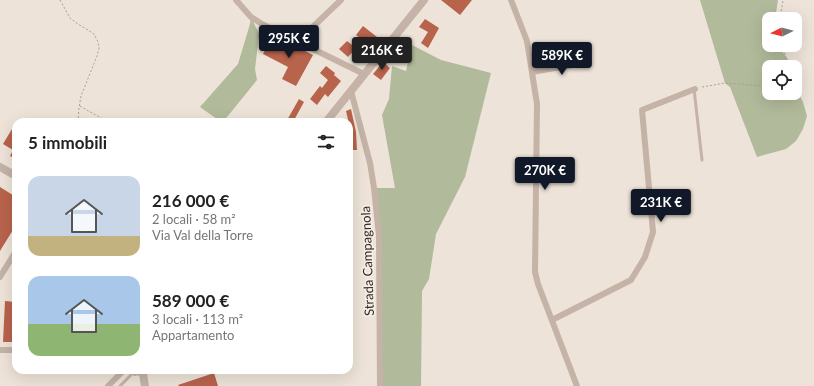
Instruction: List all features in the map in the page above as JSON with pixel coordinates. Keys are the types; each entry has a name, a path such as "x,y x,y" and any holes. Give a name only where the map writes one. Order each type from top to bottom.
{"street":[{"path":"236,0 251,17 262,24 364,74"},
{"path":"298,41 341,0"},
{"path":"329,118 424,0"},
{"path":"511,0 527,41 536,104 535,272 538,284 577,386"},
{"path":"532,72 589,62"},
{"path":"552,320 631,280 635,274 645,257 653,232 642,110 695,89"},
{"name":"Strada Campagnola","path":"351,91 370,163 380,236 380,386"},
{"path":"0,167 12,174"},
{"path":"0,277 12,258"},
{"path":"0,350 12,350"},
{"path":"108,386 120,374"},
{"path":"143,374 145,386"}],"lane":[{"path":"695,89 702,160"},
{"path":"120,386 131,374"}],"path":[{"path":"60,0 70,18 94,34 99,48 81,96 78,118"},
{"path":"781,12 783,0"},
{"path":"695,89 725,83 762,86"},
{"path":"79,105 101,118"}],"green space":[{"path":"700,0 778,0 776,12 762,12 762,52 783,52 788,60 762,60 762,100 802,100 807,116 803,129 796,141 786,149 757,157 730,87 725,83"},
{"path":"251,17 259,34 255,69 257,80 226,118 215,118 200,107 238,64"},
{"path":"412,45 441,60 491,73 465,177 436,234 429,279 422,291 421,386 380,386 379,236 374,188 395,188 382,115 389,99 392,66 406,71"}],"building":[{"path":"441,0 472,0 460,15"},
{"path":"425,19 439,28 428,48 421,43 428,32 419,27"},
{"path":"363,26 377,37 369,46 356,35"},
{"path":"273,35 313,55 296,86 282,79 288,67 263,54"},
{"path":"347,41 356,48 348,57 339,49"},
{"path":"383,62 390,68 381,80 373,74"},
{"path":"326,66 335,73 334,75 341,81 328,97 325,94 317,105 310,99 320,86 322,88 328,80 320,73"},
{"path":"299,99 304,102 295,118 288,118"},
{"path":"351,109 353,118 348,118 346,111"},
{"path":"353,118 356,132 357,150 353,150"},
{"path":"12,129 12,149 3,144"},
{"path":"0,187 12,194 12,232 0,251"},
{"path":"5,301 12,302 12,342 3,342"},
{"path":"214,374 218,386 179,386 178,385"}]}
